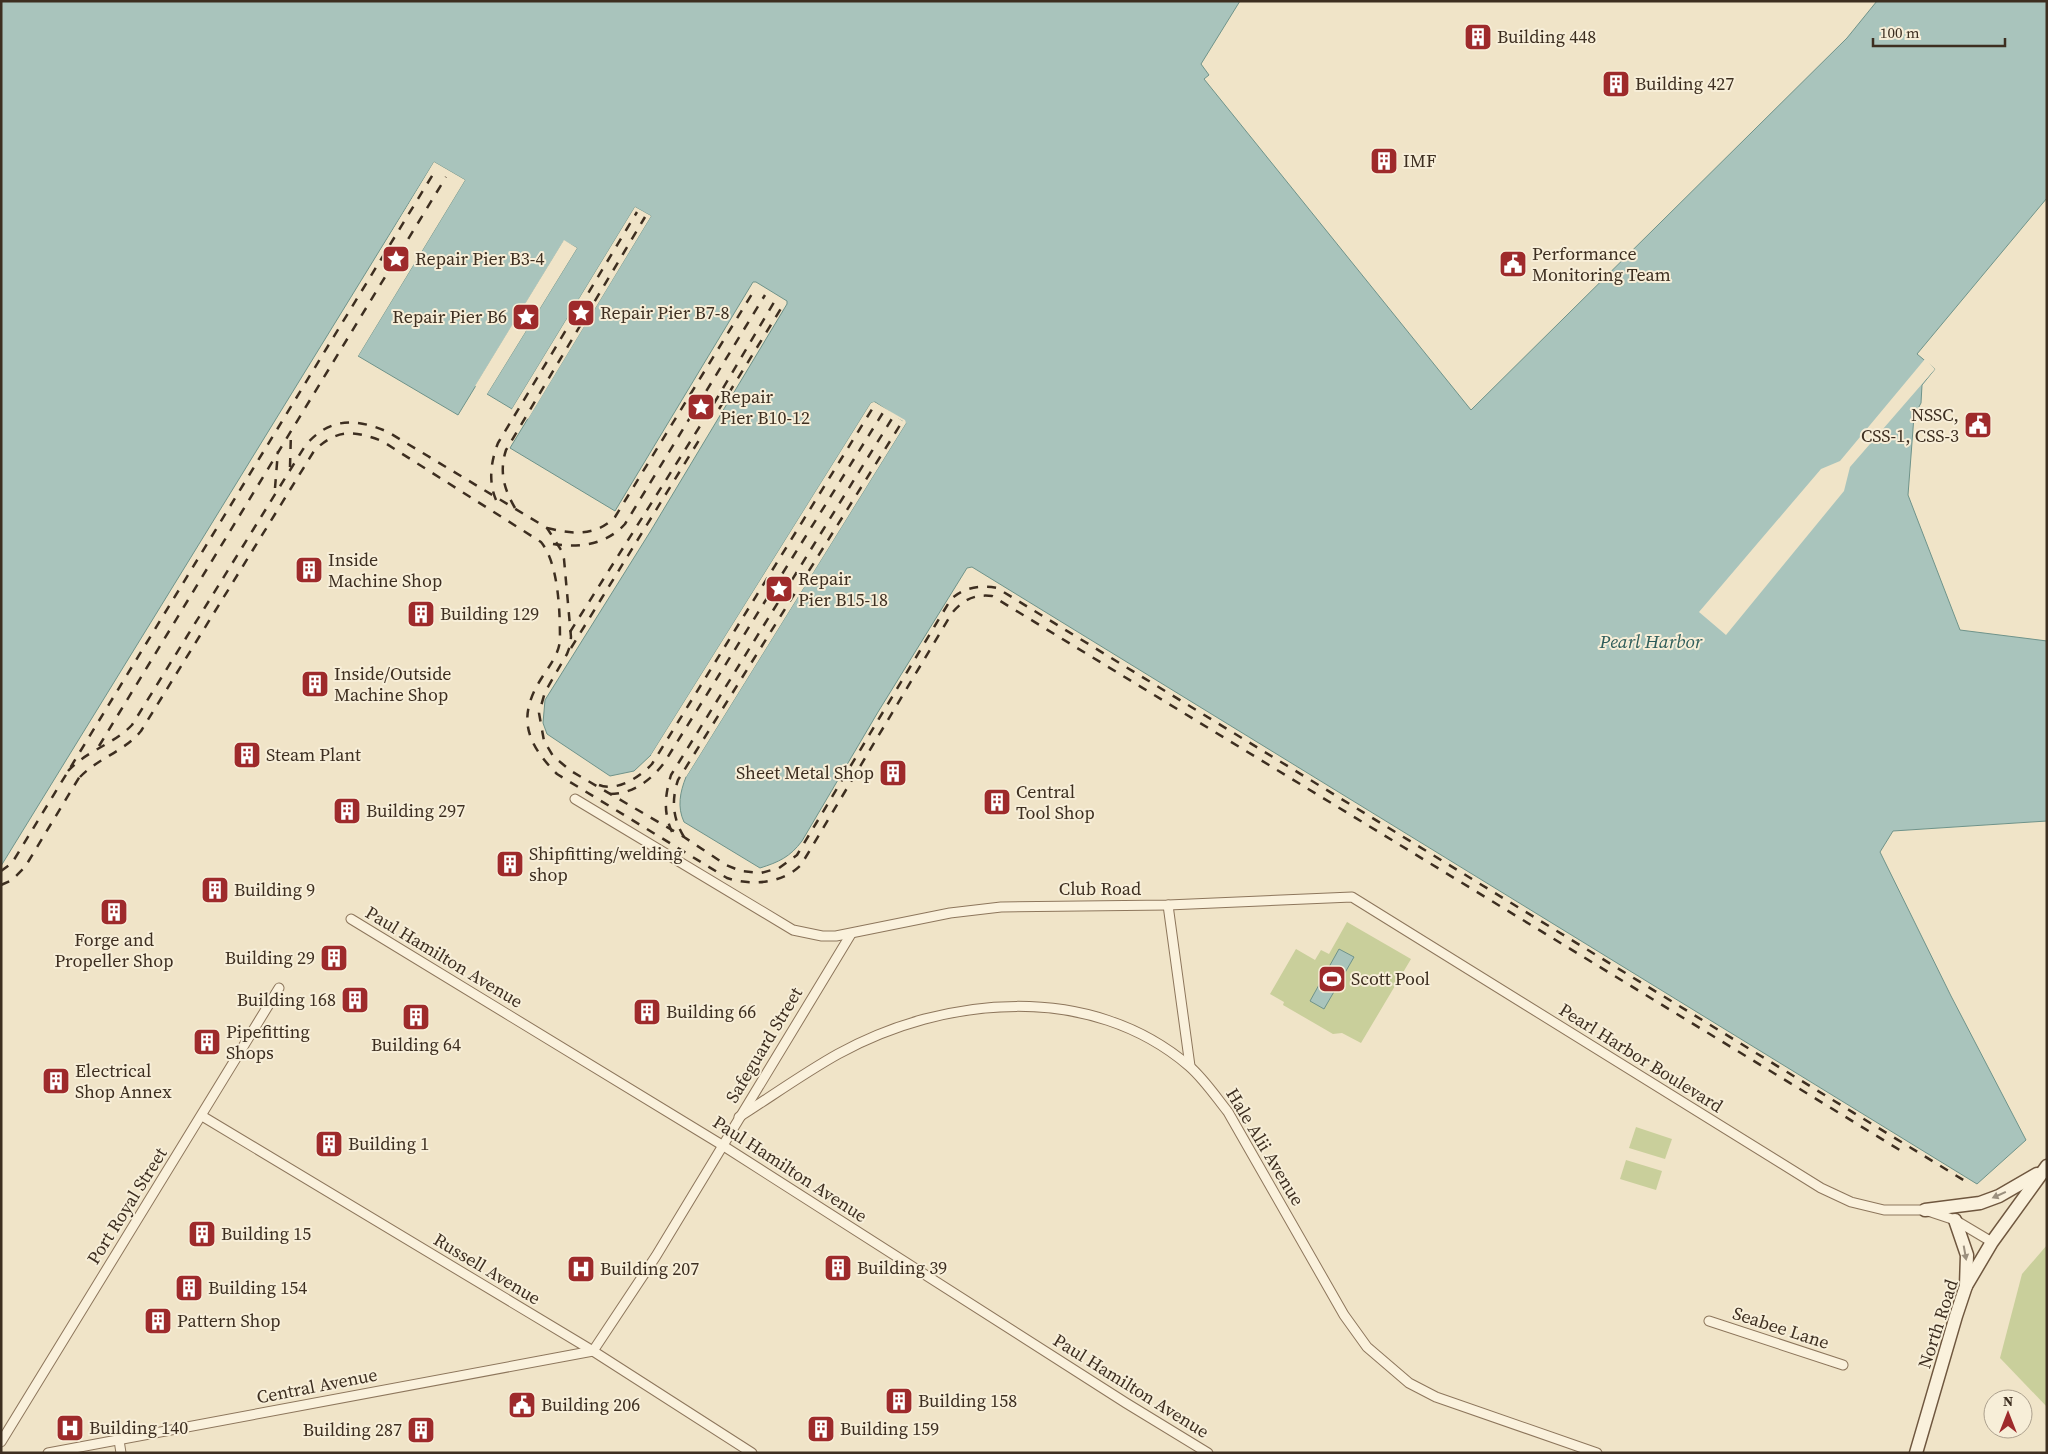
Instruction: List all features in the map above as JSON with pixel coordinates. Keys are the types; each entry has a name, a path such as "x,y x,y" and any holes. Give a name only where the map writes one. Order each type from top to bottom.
{"street":[{"name":"Club Road","path":"575,799 793,930 822,936 851,934 950,913 1001,907 1168,905 1352,897"},
{"name":"Pearl Harbor Boulevard","path":"1352,897 1821,1188 1850,1202 1884,1210 1925,1210 1955,1220 1992,1242"},
{"path":"1168,905 1190,1066"},
{"name":"Paul Hamilton Avenue","path":"351,919 722,1145 1126,1403 1208,1453"},
{"name":"Safeguard Street","path":"593,1351 656,1256 851,934"},
{"name":"Port Royal Street","path":"1,1442 279,988"},
{"name":"Hale Alii Avenue","path":"739,1118 838,1054 895,1029 955,1012 1019,1006 1056,1008 1089,1013 1122,1024 1152,1039 1190,1066 1228,1112 1344,1315 1367,1347 1409,1383 1436,1396 1598,1453"},
{"name":"Russell Avenue","path":"202,1116 593,1351 752,1453"},
{"path":"1925,1210 1980,1202 1999,1196 2044,1169"},
{"name":"North Road","path":"1916,1453 1966,1286 1992,1242 2044,1169"},
{"path":"1955,1220 1967,1255 1966,1286"},
{"name":"Seabee Lane","path":"1709,1321 1843,1365"},
{"name":"Central Avenue","path":"48,1453 593,1351"},
{"path":"119,1440 121,1453"}],"green space":[{"path":"1347,922 1411,959 1361,1043 1342,1033 1333,1034 1283,1005 1284,1002 1270,994 1296,949 1315,960 1321,950 1329,954"},
{"path":"1636,1127 1672,1139 1665,1159 1629,1148"},
{"path":"1626,1160 1662,1171 1656,1190 1620,1179"},
{"path":"2047,1245 2047,1407 2033,1392 2033,1389 2030,1389 2000,1358 2022,1274"}],"water":[{"name":"Pearl Harbor","path":"1,1 1240,1 1201,64 1209,75 1204,79 1471,410 1847,38 1877,1 2047,1 2047,198 1917,354 1935,369 1922,385 1921,403 1914,416 1908,495 1960,630 2047,641 2047,821 1893,831 1880,852 1951,996 2026,1140 1977,1184 972,567 967,568 878,712 802,841 793,851 778,861 760,868 684,822 680,800 686,777 906,423 875,402 871,403 651,755 634,771 610,776 547,734 543,723 545,700 650,532 787,304 787,301 753,282 615,511 510,448 651,216 635,207 512,409 487,394 577,248 564,241 458,415 358,356 465,180 434,162 1,866"},
{"name":"Scott Pool","path":"1339,949 1354,957 1324,1009 1310,1001"}],"pier":[{"path":"434,162 465,180 358,356 356,355 462,181 435,165 330,339 328,338"},
{"path":"635,207 651,216 528,419 526,418 647,217 636,210 514,410 512,409"},
{"path":"564,240 577,248 487,394 485,393 573,249 565,244 477,387 475,386"},
{"path":"1925,359 1935,369 1850,467 1844,491 1726,635 1699,612 1821,469 1840,461"},
{"path":"874,402 905,420 906,423 686,777 684,775 903,421 872,405 653,757 651,755 871,403"}],"railway":[{"path":"1,871 12,863 435,171"},
{"path":"99,746 446,177"},
{"path":"496,500 492,486 491,471 498,443 637,212"},
{"path":"515,508 505,487 503,466 506,450 645,217"},
{"path":"547,528 565,532 591,531 615,517 755,289"},
{"path":"553,544 573,546 601,541 618,531 625,524 765,295"},
{"path":"570,632 707,415 776,299"},
{"path":"719,409 785,302"},
{"path":"599,785 606,787 621,785 641,774 652,764 874,406"},
{"path":"610,794 626,792 641,785 664,763 884,411"},
{"path":"672,832 666,810 667,790 671,775 893,417"},
{"path":"684,837 677,823 674,810 674,795 678,780 902,422"},
{"path":"68,771 83,758 125,732 132,725 305,446 314,436 333,425 344,423 365,424 388,432 547,528 561,550 564,559 571,637 567,654 545,692 539,713 544,741 553,756 571,771 684,837 726,865 741,871 761,873 779,868 797,855 951,599 967,589 997,588 1965,1181"},
{"path":"290,467 291,432"},
{"path":"80,777 87,770 135,738 141,731 314,451 338,435 363,435 382,441 541,542 552,563 555,576 559,603 560,641 555,656 541,679 529,706 528,729 538,751 557,774 727,878 736,881 766,882 785,876 801,865 952,613 969,599 980,596 992,596 1903,1152"},
{"path":"571,648 701,437"},
{"path":"275,488 278,451"},
{"path":"1,885 12,880 25,867 83,771"}],"place":[{"name":"Building 448","path":"1478,37"},
{"name":"Building 427","path":"1616,84"},
{"name":"IMF","path":"1384,161"},
{"name":"Repair Pier B3-4","path":"396,259"},
{"name":"Performance Monitoring Team","path":"1513,264"},
{"name":"Repair Pier B7-8","path":"581,313"},
{"name":"Repair Pier B6","path":"526,317"},
{"name":"Repair Pier B10-12","path":"701,407"},
{"name":"NSSC, CSS-1, CSS-3","path":"1978,425"},
{"name":"Inside Machine Shop","path":"309,570"},
{"name":"Repair Pier B15-18","path":"779,589"},
{"name":"Building 129","path":"421,614"},
{"name":"Inside/Outside Machine Shop","path":"315,684"},
{"name":"Steam Plant","path":"247,755"},
{"name":"Sheet Metal Shop","path":"893,773"},
{"name":"Central Tool Shop","path":"997,802"},
{"name":"Building 297","path":"347,811"},
{"name":"Shipfitting/welding shop","path":"510,864"},
{"name":"Building 9","path":"215,890"},
{"name":"Forge and Propeller Shop","path":"114,912"},
{"name":"Building 29","path":"334,958"},
{"name":"Scott Pool","path":"1332,979"},
{"name":"Building 168","path":"355,1000"},
{"name":"Building 66","path":"647,1012"},
{"name":"Building 64","path":"416,1017"},
{"name":"Pipefitting Shops","path":"207,1042"},
{"name":"Electrical Shop Annex","path":"56,1081"},
{"name":"Building 1","path":"329,1144"},
{"name":"Building 15","path":"202,1234"},
{"name":"Building 39","path":"838,1268"},
{"name":"Building 207","path":"581,1269"},
{"name":"Building 154","path":"189,1288"},
{"name":"Pattern Shop","path":"158,1321"},
{"name":"Building 158","path":"899,1401"},
{"name":"Building 206","path":"522,1405"},
{"name":"Building 140","path":"70,1428"},
{"name":"Building 159","path":"821,1429"},
{"name":"Building 287","path":"421,1430"}]}
